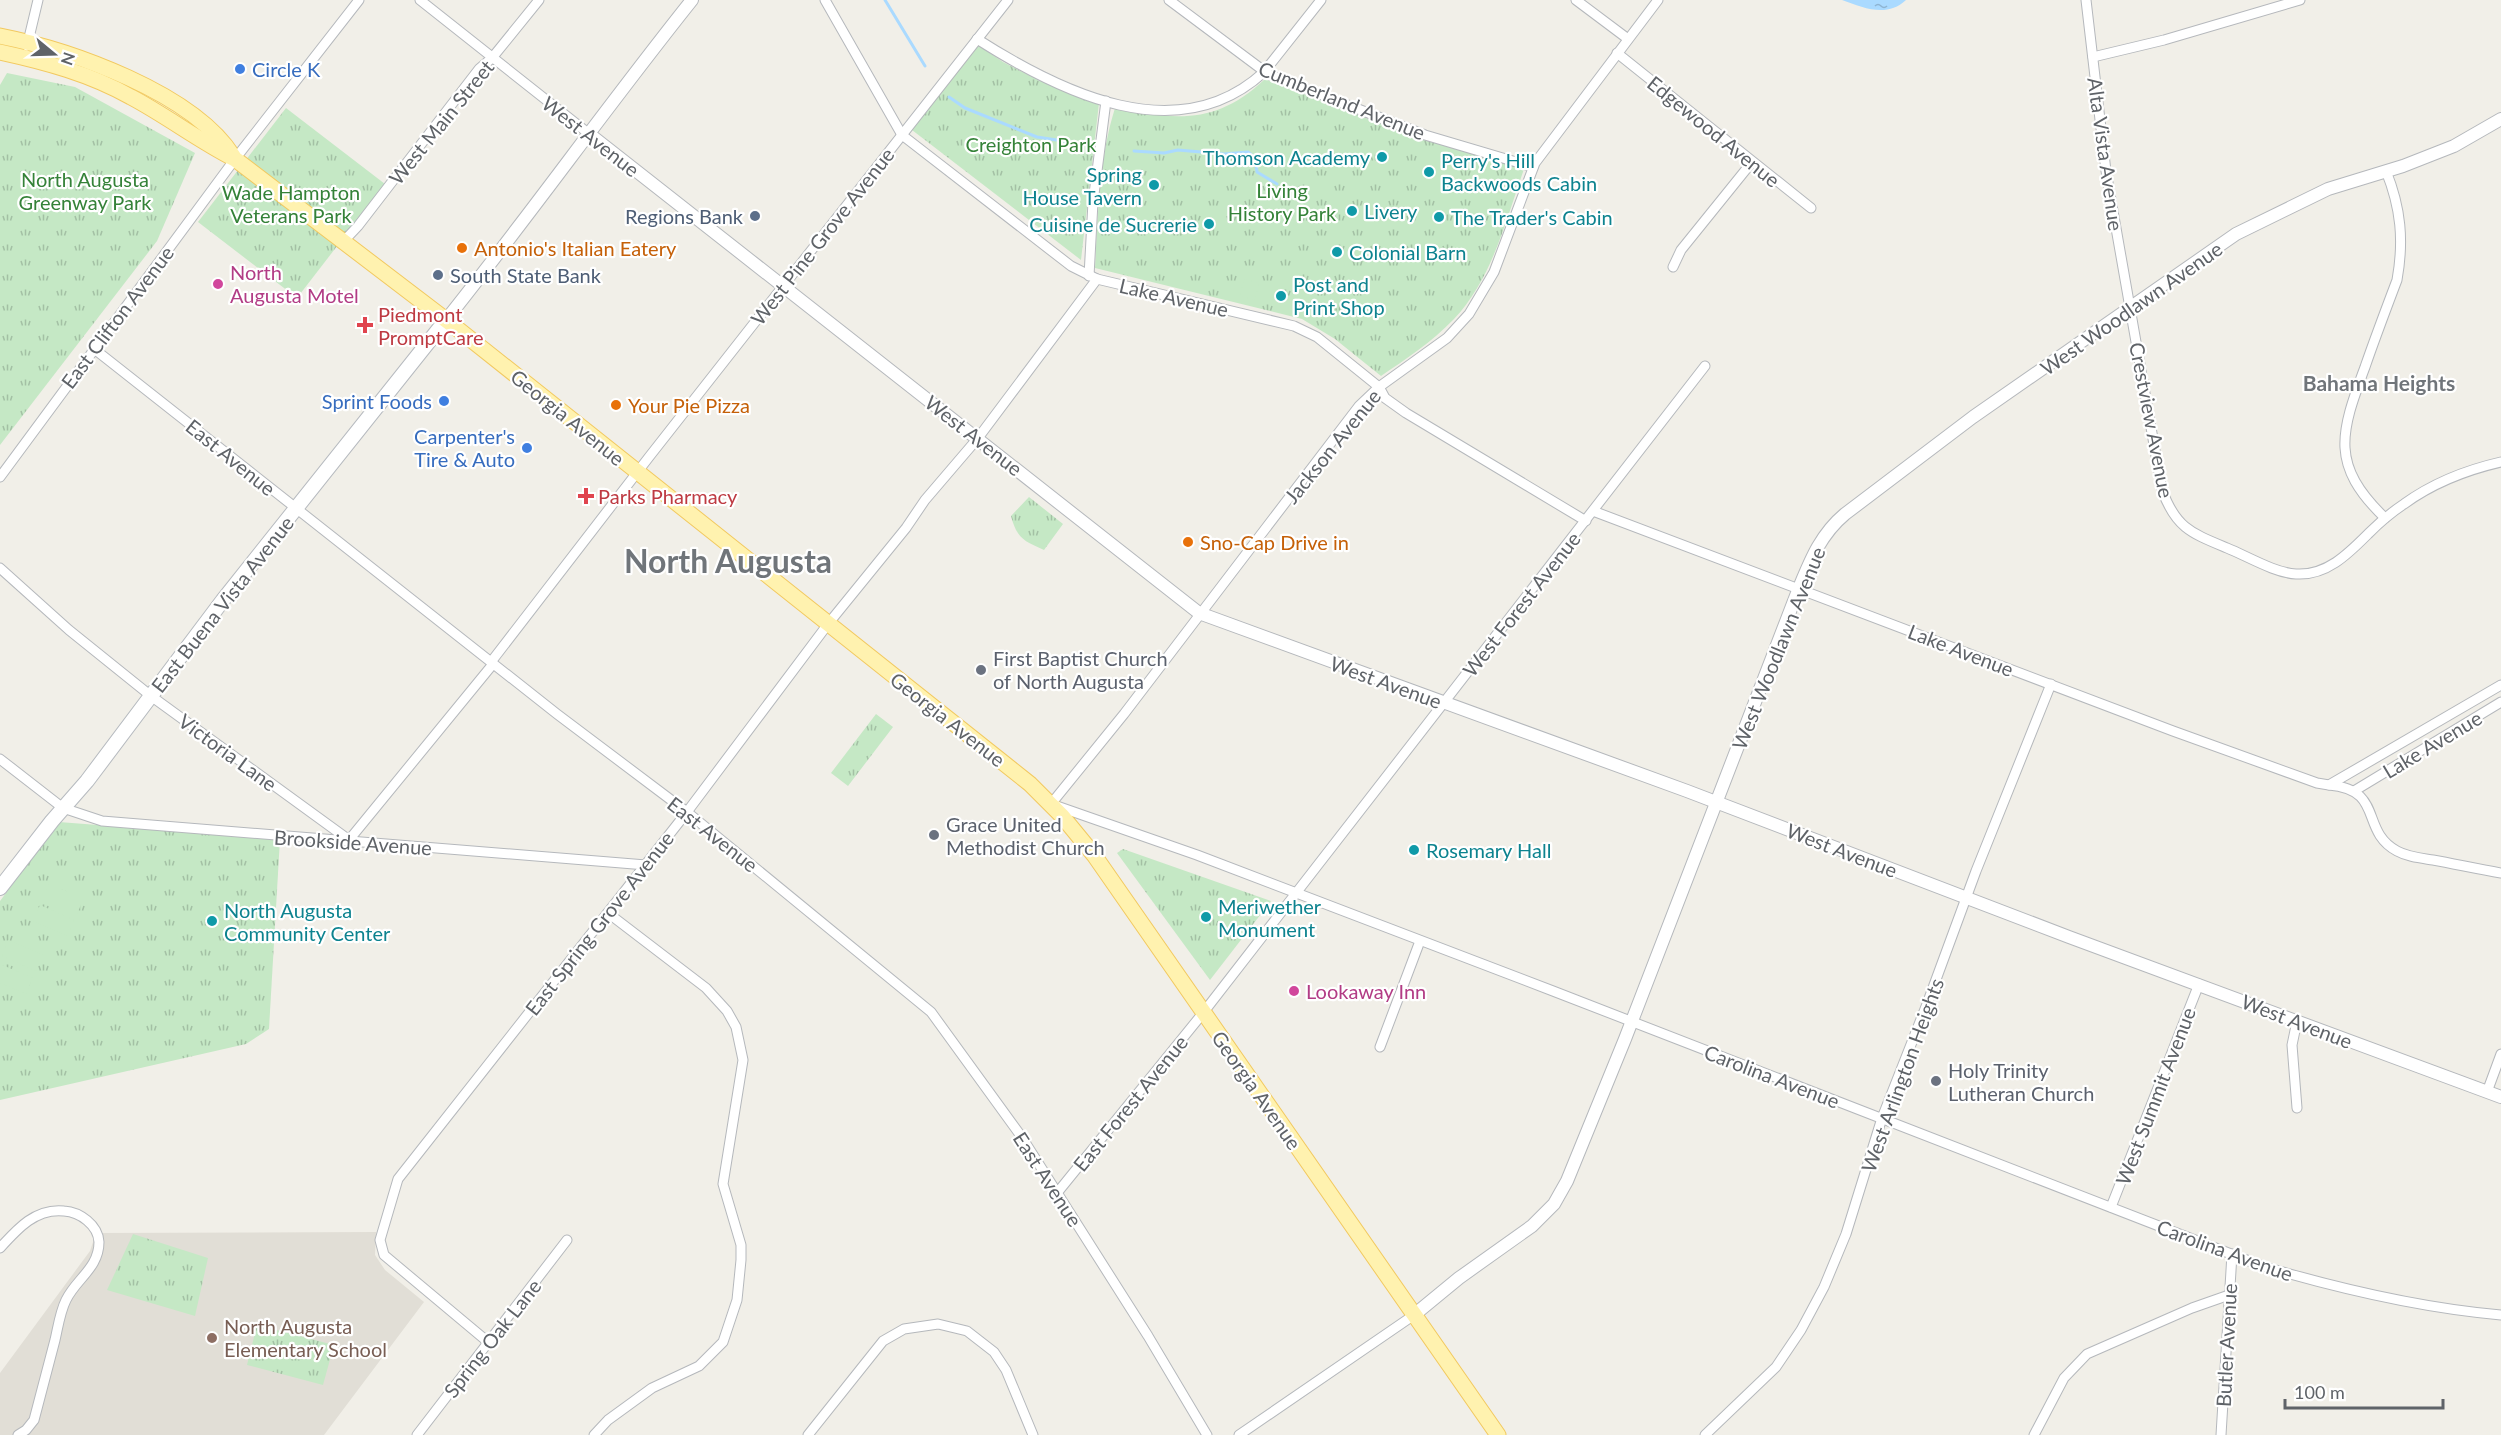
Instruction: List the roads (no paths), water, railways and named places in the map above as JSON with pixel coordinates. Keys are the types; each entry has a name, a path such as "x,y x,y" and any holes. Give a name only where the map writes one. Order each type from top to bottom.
{"main road":[{"name":"Georgia Avenue","path":"0,36 28,41 74,55 137,82 213,130 235,159"},
{"name":"Georgia Avenue","path":"0,52 68,69 130,96 204,143 235,159 342,243 446,320 1018,774 1051,804 1094,855 1498,1435"},
{"name":"East Buena Vista Avenue","path":"0,888 87,781 295,508 446,320"}],"street":[{"path":"26,57 38,0"},
{"name":"East Clifton Avenue","path":"0,477 93,348 235,159 359,0"},
{"name":"West Avenue","path":"420,0 1200,613 1717,802 1966,898 2501,1097"},
{"name":"West Main Street","path":"342,243 479,69 492,58 539,0"},
{"path":"446,320 692,0"},
{"name":"Lake Avenue","path":"825,0 902,135 1071,266 1093,277 1294,326 1317,337 1378,387 1385,398 1406,413 1586,521"},
{"name":"West Pine Grove Avenue","path":"349,840 492,663 636,473 1008,0"},
{"name":"Cumberland Avenue","path":"1169,0 1264,72 1425,135 1533,167"},
{"path":"977,39 1045,78 1106,101 1150,110 1191,110 1230,97 1243,90 1264,72 1321,0"},
{"path":"1576,0 1628,39"},
{"name":"Jackson Avenue","path":"1051,804 1124,714 1359,406 1378,387 1447,338 1479,301 1494,272 1533,167 1658,0"},
{"name":"Alta Vista Avenue","path":"2086,0 2106,171 2132,308"},
{"path":"2093,57 2173,37 2300,0"},
{"name":"Edgewood Avenue","path":"1617,53 1811,208"},
{"path":"1093,277 1093,202 1106,101"},
{"name":"West Woodlawn Avenue","path":"1414,1315 1459,1278 1532,1226 1554,1204 1568,1181 1799,588 1820,541 1845,514 1973,417 2132,308 2211,250 2262,220 2328,189 2454,146 2501,119"},
{"path":"1673,267 1681,250 1752,162"},
{"path":"2385,518 2367,500 2353,480 2344,446 2352,400 2397,280 2400,264 2401,218 2386,171"},
{"name":"East Spring Grove Avenue","path":"488,1342 388,1260 380,1244 398,1179 540,996 646,865 828,624 906,528 925,500 978,438 1093,277"},
{"name":"Crestview Avenue","path":"2132,308 2162,490 2169,508 2186,529 2279,570 2303,574 2327,567 2349,554 2385,518 2406,502 2448,478 2501,462"},
{"name":"East Avenue","path":"93,348 492,663 687,812 931,1012 1021,1136 1148,1336 1207,1435"},
{"name":"West Forest Avenue","path":"1203,1012 1705,366"},
{"name":"Lake Avenue","path":"1593,511 2302,779 2346,787 2354,791 2501,702"},
{"name":"Victoria Lane","path":"0,568 69,630 151,696 349,840"},
{"name":"West Arlington Heights","path":"1706,1435 1716,1432 1776,1367 1801,1330 1824,1287 1846,1234 1882,1118 2050,684"},
{"name":"Lake Avenue","path":"2329,785 2501,685"},
{"path":"0,759 63,808"},
{"path":"2354,791 2367,804 2381,837 2394,850 2412,857 2501,873"},
{"name":"Carolina Avenue","path":"1051,804 1134,831 1420,940 2262,1266 2325,1285 2417,1304 2501,1315"},
{"name":"Brookside Avenue","path":"63,808 102,821 646,865"},
{"path":"594,1435 608,1420 652,1388 699,1366 723,1342 737,1300 741,1260 741,1245 723,1184 743,1060 736,1027 727,1011 706,988 608,913"},
{"path":"1380,1047 1420,940"},
{"name":"West Summit Avenue","path":"2111,1207 2199,984"},
{"name":"East Forest Avenue","path":"1058,1193 1203,1012"},
{"path":"2297,1021 2292,1045 2297,1108"},
{"path":"2487,1092 2501,1054"},
{"path":"0,1248 30,1218 51,1211 69,1211 82,1217 93,1227 99,1239 91,1269 65,1302 34,1420 26,1430 18,1435"},
{"name":"Spring Oak Lane","path":"417,1435 567,1240"},
{"name":"Butler Avenue","path":"2221,1435 2232,1254"},
{"path":"2034,1435 2064,1378 2087,1354 2192,1308 2229,1295"},
{"path":"1239,1435 1414,1315"},
{"path":"808,1435 875,1349 893,1334 915,1326 945,1325 977,1337 994,1352 1012,1385 1033,1435"}],"water":[{"path":"1842,0 1906,0 1891,9 1875,10"}],"waterway":[{"path":"885,0 925,66"},
{"path":"949,97 965,108 1037,137 1083,144"},
{"path":"1134,151 1164,153 1178,150 1224,154 1248,152 1255,158 1257,172 1277,184"}],"place":[{"name":"Circle K","path":"240,69"},
{"name":"Thomson Academy","path":"1382,157"},
{"name":"Perry's Hill Backwoods Cabin","path":"1429,172"},
{"name":"Spring House Tavern","path":"1154,185"},
{"name":"Livery","path":"1352,211"},
{"name":"Regions Bank","path":"755,216"},
{"name":"The Trader's Cabin","path":"1439,217"},
{"name":"Cuisine de Sucrerie","path":"1209,224"},
{"name":"Antonio's Italian Eatery","path":"462,248"},
{"name":"Colonial Barn","path":"1337,252"},
{"name":"South State Bank","path":"438,275"},
{"name":"North Augusta Motel","path":"218,284"},
{"name":"Post and Print Shop","path":"1281,296"},
{"name":"Piedmont PromptCare","path":"365,325"},
{"name":"Sprint Foods","path":"444,401"},
{"name":"Your Pie Pizza","path":"616,405"},
{"name":"Carpenter's Tire & Auto","path":"527,448"},
{"name":"Parks Pharmacy","path":"586,496"},
{"name":"Sno-Cap Drive in","path":"1188,542"},
{"name":"First Baptist Church of North Augusta","path":"981,670"},
{"name":"Grace United Methodist Church","path":"934,835"},
{"name":"Rosemary Hall","path":"1414,850"},
{"name":"Meriwether Monument","path":"1206,917"},
{"name":"North Augusta Community Center","path":"212,921"},
{"name":"Lookaway Inn","path":"1294,991"},
{"name":"Holy Trinity Lutheran Church","path":"1936,1081"},
{"name":"North Augusta Elementary School","path":"212,1338"}],"district":[{"name":"Bahama Heights","path":"2379,382"},
{"name":"North Augusta","path":"728,560"}],"park label":[{"name":"Creighton Park","path":"1031,144"},
{"name":"North Augusta Greenway Park","path":"85,190"},
{"name":"Living History Park","path":"1282,202"},
{"name":"Wade Hampton Veterans Park","path":"291,204"}]}
